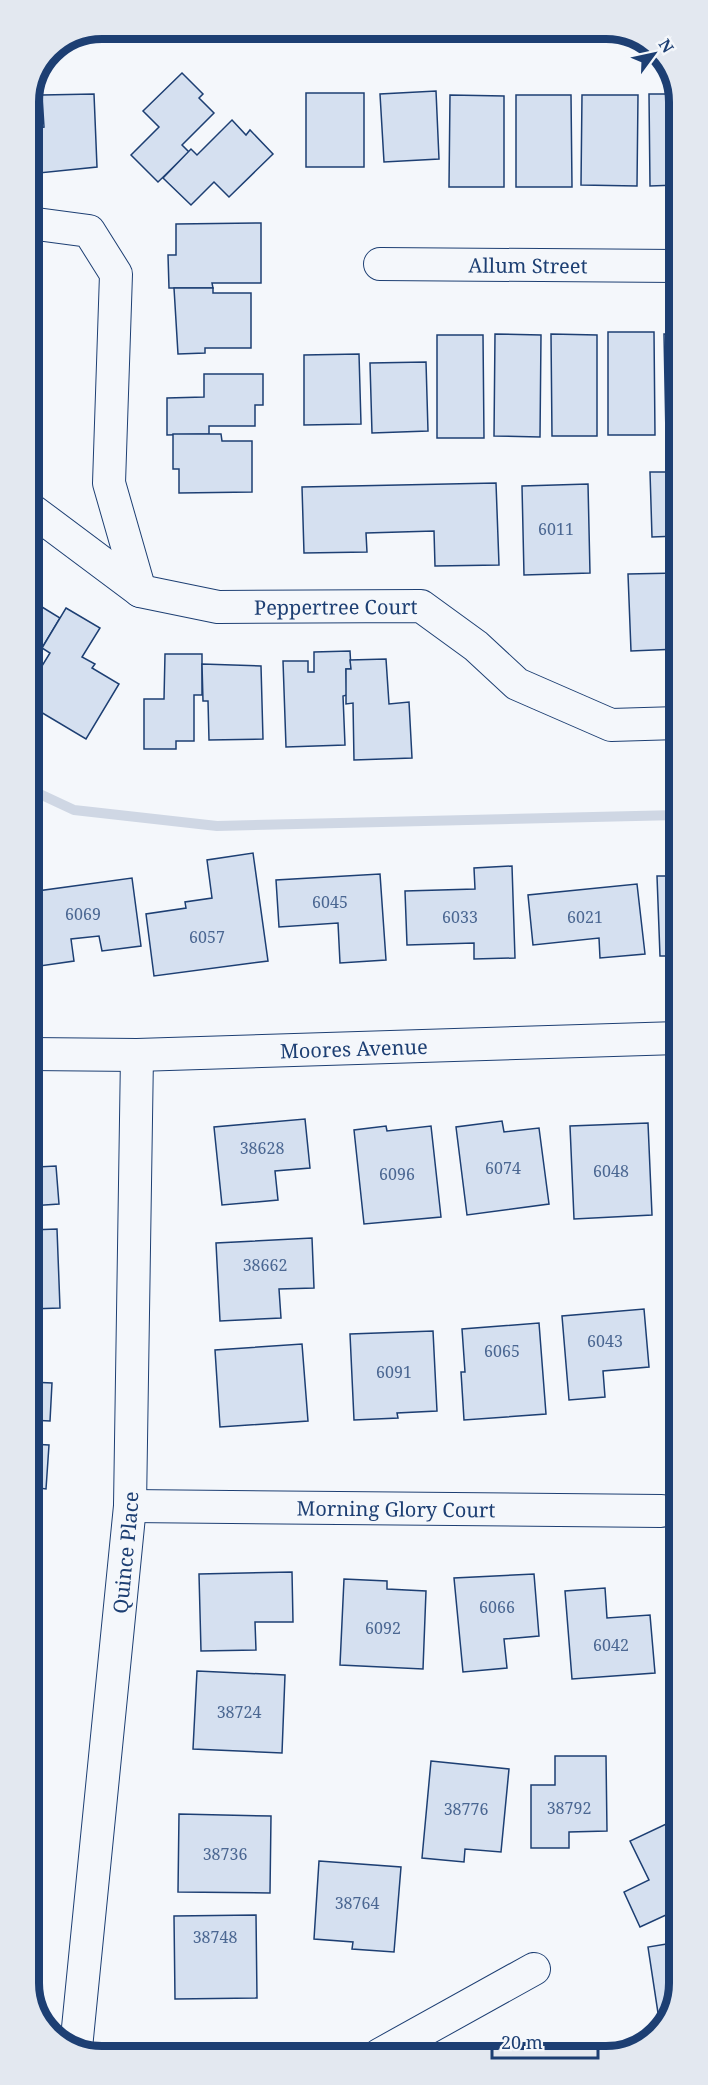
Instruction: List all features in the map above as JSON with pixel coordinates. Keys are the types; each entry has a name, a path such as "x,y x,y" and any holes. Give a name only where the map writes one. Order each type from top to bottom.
{"street":[{"path":"39,224 89,231 116,274 109,483 140,591"},
{"name":"Allum Street","path":"380,264 669,266"},
{"name":"Peppertree Court","path":"39,515 140,591 218,606 421,606 476,646 517,684 611,725 669,723"},
{"name":"Moores Avenue","path":"39,1054 137,1055 669,1038"},
{"name":"Quince Place","path":"77,2040 130,1506 137,1055"},
{"name":"Morning Glory Court","path":"130,1506 661,1511"},
{"path":"395,2046 534,1969"}],"building":[{"path":"182,73 203,94 199,98 214,113 182,145 189,152 158,182 131,155 159,127 143,111"},
{"path":"436,91 439,159 384,162 380,94"},
{"path":"306,93 364,93 364,167 306,167"},
{"path":"94,94 97,167 39,173 39,128 44,127 42,95"},
{"path":"649,94 668,94 669,185 650,186"},
{"path":"450,95 504,96 504,187 449,187"},
{"path":"516,95 571,95 572,187 516,187"},
{"path":"582,95 638,95 637,186 581,185"},
{"path":"232,120 246,135 250,130 273,154 229,197 214,182 191,205 163,178 191,149 197,155"},
{"path":"261,223 261,283 212,283 213,288 169,288 168,255 176,255 176,224"},
{"path":"174,288 213,288 213,293 251,293 251,348 205,348 205,353 178,354"},
{"path":"608,332 654,332 655,435 608,435"},
{"path":"495,334 541,335 540,437 494,436"},
{"path":"551,334 597,335 597,436 552,436"},
{"path":"664,334 669,334 669,435 666,435"},
{"path":"437,335 483,335 484,438 437,438"},
{"path":"359,354 361,424 304,425 304,355"},
{"path":"426,362 428,431 372,433 370,363"},
{"path":"204,374 263,374 263,405 255,405 255,426 209,426 209,434 167,435 167,398 204,397"},
{"path":"173,434 221,434 222,441 252,441 252,492 179,493 179,469 173,469"},
{"path":"650,472 669,472 669,536 652,537"},
{"path":"496,483 499,565 435,566 434,531 366,533 367,552 304,553 302,487"},
{"path":"588,484 590,573 524,575 522,486"},
{"path":"669,573 669,649 631,651 628,574"},
{"path":"39,605 60,618 42,648 39,647"},
{"path":"66,608 100,628 82,657 95,664 92,668 119,684 86,739 39,711 39,671 50,653 42,648"},
{"path":"350,651 351,669 346,669 347,695 343,696 345,745 286,747 283,661 308,661 308,672 314,672 314,652"},
{"path":"165,654 202,654 202,695 194,695 194,741 176,741 176,749 144,749 144,699 164,699"},
{"path":"386,659 389,704 409,702 412,758 354,760 353,703 346,704 346,669 351,669 350,660"},
{"path":"202,664 261,666 263,739 209,740 208,701 203,701"},
{"path":"253,853 268,961 154,976 146,914 186,908 185,902 212,898 207,860"},
{"path":"512,866 515,958 474,959 474,943 407,945 405,891 475,889 474,868"},
{"path":"380,874 386,960 340,963 338,923 279,927 276,880"},
{"path":"657,876 669,876 669,956 660,956"},
{"path":"132,878 141,946 102,951 99,936 71,939 74,961 39,966 39,891"},
{"path":"637,884 645,954 600,958 599,938 533,945 528,895"},
{"path":"305,1119 310,1168 275,1171 278,1200 222,1205 214,1127"},
{"path":"502,1121 504,1132 539,1128 549,1204 467,1215 456,1127"},
{"path":"648,1123 652,1215 574,1219 570,1126"},
{"path":"386,1126 387,1131 431,1126 441,1217 364,1224 354,1130"},
{"path":"56,1166 59,1204 39,1205 39,1167"},
{"path":"57,1229 60,1308 39,1309 39,1230"},
{"path":"312,1238 314,1288 279,1289 281,1318 220,1321 216,1243"},
{"path":"644,1309 649,1367 603,1371 605,1397 569,1400 562,1316"},
{"path":"539,1323 546,1414 464,1420 461,1372 465,1372 462,1329"},
{"path":"433,1331 437,1411 397,1413 398,1418 354,1420 350,1334"},
{"path":"302,1344 308,1421 220,1427 215,1350"},
{"path":"39,1382 52,1383 50,1421 39,1420"},
{"path":"39,1444 49,1445 46,1489 39,1488"},
{"path":"292,1572 293,1622 255,1622 256,1650 201,1651 199,1574"},
{"path":"534,1574 539,1636 504,1639 507,1668 463,1672 454,1578"},
{"path":"344,1579 387,1581 387,1589 426,1591 423,1669 340,1665"},
{"path":"605,1588 607,1618 650,1615 655,1673 572,1679 565,1591"},
{"path":"197,1671 285,1675 282,1753 193,1749"},
{"path":"555,1756 606,1756 607,1831 569,1832 569,1848 531,1848 531,1785 555,1785"},
{"path":"431,1761 509,1769 501,1852 465,1849 464,1862 422,1858"},
{"path":"179,1814 271,1816 270,1893 178,1892"},
{"path":"669,1823 669,1914 640,1927 624,1892 649,1880 630,1841"},
{"path":"319,1861 401,1867 394,1952 352,1949 353,1942 314,1939"},
{"path":"256,1915 257,1998 175,1999 174,1916"},
{"path":"669,1944 668,1991 666,2003 659,2017 648,1947"}],"waterway":[{"path":"39,794 74,810 217,826 669,815"}]}
